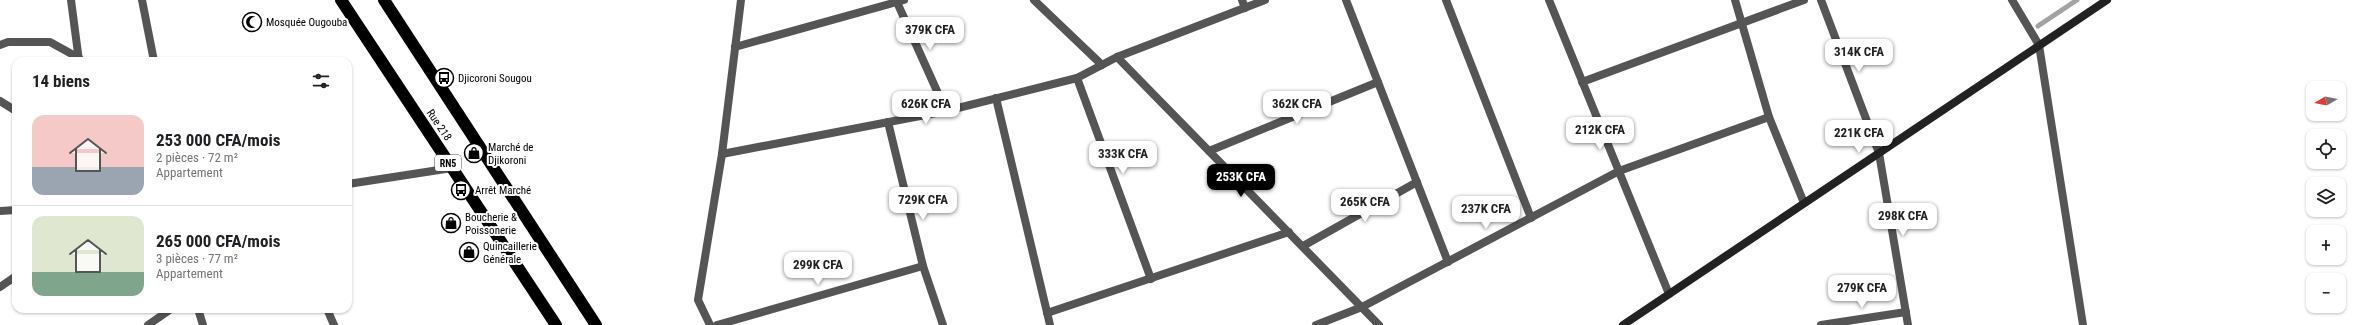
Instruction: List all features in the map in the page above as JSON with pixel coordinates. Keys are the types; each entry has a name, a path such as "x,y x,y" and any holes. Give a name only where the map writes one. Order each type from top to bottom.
{"highway":[{"name":"Rue 218","path":"341,0 556,325"},
{"name":"Rue 218","path":"384,0 596,325"}],"street":[{"path":"71,0 79,57"},
{"path":"142,0 153,57"},
{"path":"710,325 698,300 722,154 741,0"},
{"path":"1034,0 1102,65"},
{"path":"722,154 946,111 1077,78 1117,56 1244,4 1265,0"},
{"path":"1346,0 1448,262"},
{"path":"1446,0 1530,218"},
{"path":"1549,0 1669,294"},
{"path":"1735,0 1769,117 1804,203"},
{"path":"1582,82 1804,0"},
{"path":"1821,0 1879,153 1908,325"},
{"path":"2012,0 2039,45 2083,325"},
{"path":"1627,324 1669,294 2107,0"},
{"path":"735,47 899,1 946,111"},
{"path":"0,45 8,42 50,42 74,57"},
{"path":"1117,56 1379,325"},
{"path":"1077,78 1151,279"},
{"path":"1209,151 1378,82"},
{"path":"996,98 1050,325"},
{"path":"0,101 12,108"},
{"path":"1316,325 1362,307 1619,171 1769,117"},
{"path":"888,122 923,266 943,325"},
{"path":"352,183 452,168"},
{"path":"1303,246 1417,182"},
{"path":"0,211 12,210"},
{"path":"1047,313 1289,232"},
{"path":"718,325 923,266"},
{"path":"0,288 12,279"},
{"path":"1821,325 1906,312"},
{"path":"148,325 165,313"},
{"path":"199,313 203,325"},
{"path":"329,317 334,325"}],"waterway":[{"path":"2038,26 2077,0"}],"place":[{"name":"Mosquée Ougouba","path":"252,22"},
{"name":"Djicoroni Sougou","path":"444,78"},
{"name":"Marché de Djikoroni","path":"474,153"},
{"name":"Arrêt Marché","path":"461,190"},
{"name":"Boucherie & Poissonerie","path":"451,223"},
{"name":"Quincaillerie Générale","path":"469,252"}]}
